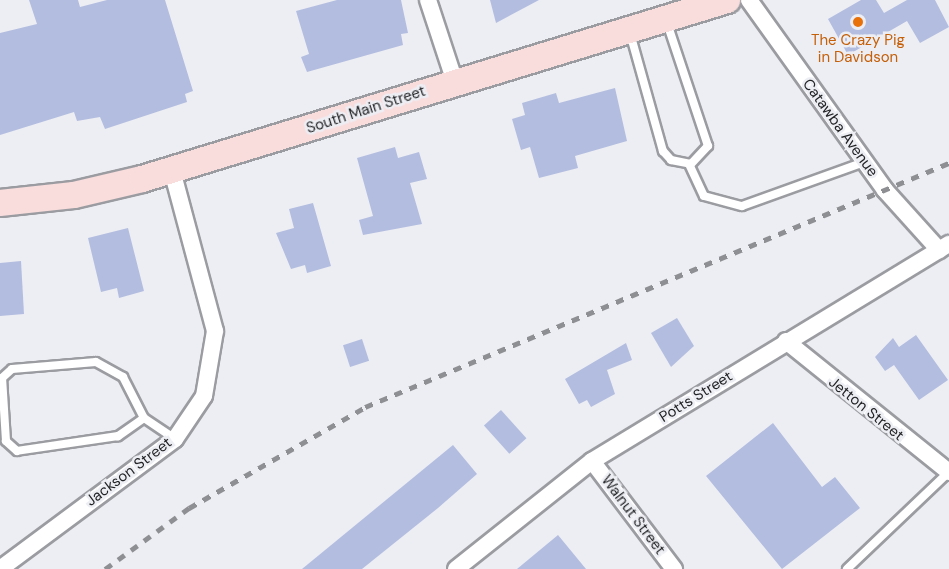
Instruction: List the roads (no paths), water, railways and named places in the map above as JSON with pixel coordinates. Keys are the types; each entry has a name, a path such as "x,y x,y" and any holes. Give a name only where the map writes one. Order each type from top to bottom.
{"main road":[{"name":"South Main Street","path":"0,203 74,195 172,171 727,0"}],"street":[{"path":"428,0 455,82"},
{"name":"Catawba Avenue","path":"749,0 864,162 944,247"},
{"name":"Jackson Street","path":"0,569 175,439 204,396 216,341 211,305 172,171"},
{"name":"Potts Street","path":"456,569 592,461 944,247"},
{"name":"Jetton Street","path":"786,341 949,472"},
{"name":"Walnut Street","path":"592,461 674,569"}],"lane":[{"path":"666,18 708,146 689,164"},
{"path":"629,30 663,151 671,160 689,164"},
{"path":"689,164 704,196 742,206 864,162"},
{"path":"144,417 129,431 102,440 17,451 6,441 2,378 12,369 96,362 123,377 144,417 175,439"},
{"path":"847,569 949,472"}],"railway":[{"path":"105,569 189,508 365,407 949,163"}],"place":[{"name":"The Crazy Pig in Davidson","path":"858,22"}]}
